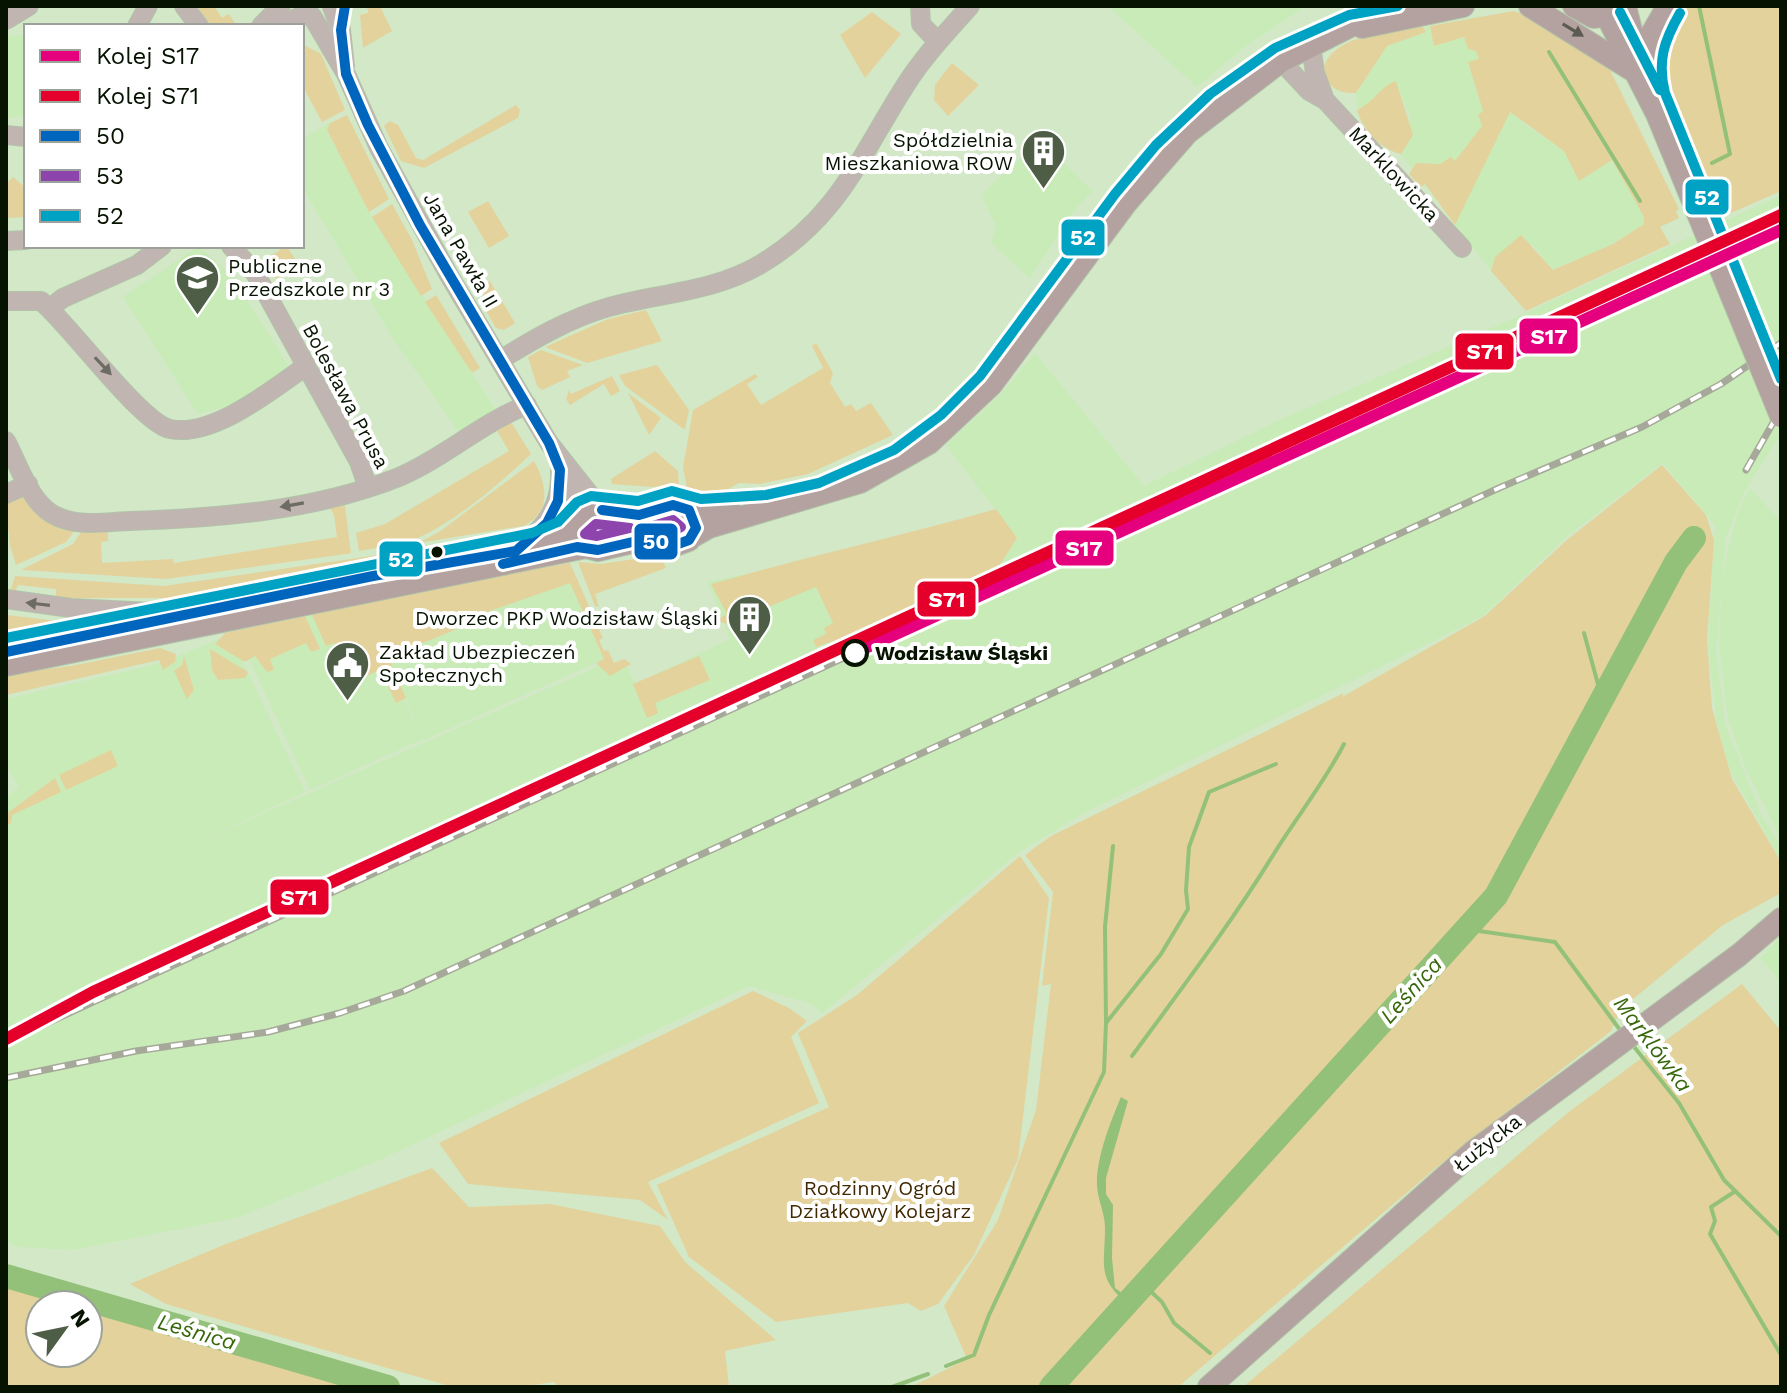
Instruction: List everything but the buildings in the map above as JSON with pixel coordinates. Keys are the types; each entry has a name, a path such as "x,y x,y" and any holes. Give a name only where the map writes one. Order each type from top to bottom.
{"main road":[{"path":"1353,28 1374,12 1390,6"},
{"path":"6,665 586,547 598,550 641,540 678,544 768,509 823,496 860,482 901,462 950,426 991,385 1126,203 1166,155 1220,104 1281,61 1353,28 1463,6"},
{"path":"1530,6 1639,70"},
{"path":"1574,6 1589,16 1621,11 1639,70 1781,416"},
{"path":"1639,70 1650,37 1668,6"},
{"path":"6,652 516,551 548,543 579,522 589,511 639,515 673,505 707,513 768,509"},
{"path":"689,510 696,524 693,536"},
{"path":"579,522 578,536 586,547"},
{"name":"Łużycka","path":"1209,1387 1473,1152 1739,955 1781,919"}],"street":[{"path":"6,20 29,6"},
{"path":"138,24 148,6"},
{"path":"184,6 198,24"},
{"path":"263,24 281,6"},
{"path":"282,24 305,12 324,15 336,6"},
{"name":"Jana Pawła II","path":"336,6 346,74"},
{"path":"920,6 921,24 938,42"},
{"path":"500,360 580,318 608,307 721,282 760,264 787,246 830,209 906,84 970,6"},
{"name":"Jana Pawła II","path":"305,12 346,74 391,172 549,443 578,505 579,522"},
{"name":"Marklowicka","path":"1311,45 1315,73 1325,100"},
{"name":"Marklowicka","path":"1281,61 1309,91 1325,100 1462,248"},
{"path":"50,308 63,298 137,265 159,248"},
{"name":"Bolesława Prusa","path":"233,248 255,273 359,462 368,488"},
{"path":"6,301 41,301 149,416 174,430 235,413 306,366"},
{"path":"6,441 28,484 44,507 55,516 82,522 243,514 368,488 417,468 527,405"},
{"name":"Jana Pawła II","path":"549,443 602,510"},
{"path":"516,551 552,516 559,495 560,470"},
{"path":"6,494 28,484"},
{"path":"6,599 71,608 192,614"}],"shaded area":[{"path":"1108,6 1306,6 1243,48 1197,87"},
{"path":"1481,16 1524,124 1564,151 1579,181 1611,160 1645,217 1644,224 1613,244 1552,270 1533,245 1495,257 1491,271 1401,154 1410,117 1396,82 1384,87 1375,101 1357,110 1356,93 1387,46 1426,32 1424,27"},
{"path":"24,35 24,116 6,118 6,36"},
{"path":"330,123 327,131 372,217 497,412 461,435 392,337 304,190 304,138"},
{"path":"1034,145 1050,150 1092,191 1074,211 1030,278 991,243 996,226 981,195"},
{"path":"1781,195 1781,434 1744,492 1726,538 1716,650 1725,724 1760,812 1781,847 1781,861 1730,770 1717,724 1708,645 1715,525 1663,463 1566,537 1483,616 1084,813 1018,853 822,1013 810,1003 749,986 382,1159 236,1218 71,1250 17,1247 6,1241 6,798 19,787 6,766 6,699 157,664 230,635 305,792 178,851 606,663 624,662 635,684 730,639 708,582 856,550 993,512 1019,541 946,445 1001,394 1035,353 1144,486 1275,422 1521,315"},
{"name":"Publiczne Przedszkole nr 3","path":"196,248 201,248 233,277 291,370 242,402 198,414 123,297"},
{"path":"1750,488 1781,522 1781,839 1746,769 1728,719 1719,646 1722,581 1729,545 1738,512"},
{"path":"568,579 604,659 424,740 387,657 454,630 441,601"},
{"path":"359,604 423,739 310,790 237,633"},
{"path":"1781,937 1781,982 1760,958"},
{"path":"1121,1097 1128,1101 1106,1178 1106,1194 1113,1205 1115,1288 1132,1300 1128,1304 1111,1286 1104,1270 1105,1223 1097,1186 1101,1152"}],"green space":[{"path":"197,6 214,6 222,18 229,14 236,24 210,24"},
{"path":"361,6 380,6 392,31 363,48 360,15 368,13 368,9"},
{"path":"1682,6 1781,6 1781,191 1731,213 1726,197 1711,204 1659,58 1663,35"},
{"path":"1514,11 1534,18 1610,70 1679,209 1676,211 1679,218 1660,227 1670,244 1526,311 1491,271 1495,257 1521,235 1553,270 1613,244 1644,224 1644,217 1612,160 1579,181 1564,151 1510,112 1455,225 1425,184 1421,187 1409,174 1416,163 1440,164 1451,157 1455,161 1482,126 1478,115 1483,111 1468,62 1479,59 1476,51 1468,49 1464,37 1434,46 1430,26"},
{"path":"872,12 901,34 865,78 840,35"},
{"path":"1422,25 1426,32 1387,46 1356,93 1338,90 1327,80 1324,67 1340,47 1366,36"},
{"path":"304,45 321,54 345,110 322,122 304,89"},
{"path":"952,63 979,85 948,116 934,100 935,85"},
{"path":"1396,81 1413,135 1401,154 1373,138 1357,110"},
{"path":"516,105 520,110 518,118 424,168 401,161 384,126 390,121 398,125 416,158 423,160"},
{"path":"347,115 389,199 369,212 327,130 330,123"},
{"path":"13,177 24,186 24,217 6,218 6,184"},
{"path":"488,201 509,236 489,248 468,212"},
{"path":"392,204 412,240 432,289 421,296 372,217"},
{"path":"287,248 299,264 276,279 263,261"},
{"path":"490,281 515,323 504,330 496,328 482,304 486,283"},
{"path":"436,295 480,368 472,373 425,302"},
{"path":"646,310 662,341 587,363 545,347 608,319"},
{"path":"816,343 833,373 830,383 845,407 851,404 856,411 871,403 893,435 808,474 760,484 739,483 720,494 687,489 683,467 693,410 755,374 758,377 747,384 761,405 823,368 812,346"},
{"path":"541,350 583,365 567,371 570,377 542,390 537,386 528,357"},
{"path":"657,365 689,410 685,430 625,386 619,375"},
{"path":"612,376 620,391 611,396 604,384 570,405 566,399 569,390 571,394"},
{"path":"628,393 661,418 649,435"},
{"path":"511,422 531,454 504,478 473,504 424,535 402,544 359,551 356,533 385,524 509,451 497,431"},
{"path":"919,435 904,449 856,473 798,491 722,507 722,502 812,480"},
{"path":"655,451 678,471 679,489 612,484 611,479"},
{"path":"534,461 542,479 544,497 539,514 532,520 523,526 418,543 439,532"},
{"path":"1662,465 1706,515 1714,540 1707,640 1712,708 1732,779 1781,862 1781,893 1723,925 1621,1009 1611,1031 1443,1162 1178,1387 911,1387 967,1359 944,1306 998,1220 1036,1110 1051,984 1042,986 1053,892 1025,855 1051,836 1344,693 1342,697 1485,616 1568,539"},
{"path":"21,490 79,525 66,542 16,565 10,546 6,505"},
{"path":"595,490 696,498 708,502 606,505"},
{"path":"344,499 351,553 166,579 21,570 73,544 85,526 108,525 108,541 101,542 102,563 173,559 174,563 337,537 334,515 327,502"},
{"path":"996,509 1017,538 1000,565 842,638 816,647 813,640 826,634 824,628 833,623 816,587 727,624 716,620 727,614 711,584"},
{"path":"678,515 686,523 683,533 607,540 588,534 589,525 594,520"},
{"path":"420,549 420,554 330,577 209,599 56,598 56,589 18,585 14,594 10,593 15,576 164,586"},
{"path":"641,558 663,562 666,568 595,594 599,607 595,606 578,562 601,564"},
{"path":"570,563 603,638 599,640 604,651 608,650 614,663 624,659 631,664 610,676 596,663 604,659 570,583 453,624 455,630 388,657 406,698 396,703 380,670 353,682 334,643 326,646 312,615 386,595"},
{"path":"7,615 73,623 75,629 6,640"},
{"path":"77,616 127,617 129,621 82,631"},
{"path":"305,616 320,649 311,652 306,643 270,659 274,670 267,672 255,656 245,662 215,644 225,633"},
{"path":"160,648 176,654 175,662 163,670 159,660 6,695 6,674 71,666"},
{"path":"210,649 248,672 245,678 218,680 212,670"},
{"path":"184,656 194,690 187,699 174,671 182,665"},
{"path":"699,656 710,680 655,703 658,713 647,718 633,684"},
{"path":"111,750 118,766 66,790 59,775"},
{"path":"55,778 61,792 12,815 11,823 6,825 6,814"},
{"name":"Rodzinny Ogród Działkowy Kolejarz","path":"1020,856 1049,898 1018,1159 974,1255 938,1304 921,1311 908,1303 776,1322 689,1257 657,1185 829,1107 798,1033 857,995"},
{"path":"1742,984 1781,1031 1781,1387 1243,1387 1570,1111"},
{"path":"753,991 789,1008 807,1021 791,1037 819,1103 648,1182 668,1220 640,1200 468,1184 439,1143"},
{"path":"432,1168 469,1207 550,1204 660,1226 685,1262 776,1340 725,1351 729,1387 559,1387 554,1382 519,1387 453,1387 166,1304 130,1284 226,1244"},
{"path":"6,1285 24,1290 24,1369 104,1369 104,1313 365,1387 6,1387"}],"waterway":[{"path":"1699,6 1730,154 1712,163"},
{"path":"1549,52 1640,201"},
{"name":"Leśnica","path":"1051,1387 1496,896 1676,562 1694,538"},
{"path":"1584,633 1602,699"},
{"path":"1132,1056 1242,904 1344,744"},
{"path":"946,1366 974,1355 989,1315 1104,1072 1106,1023 1161,954 1188,909 1189,847 1209,792 1276,764"},
{"path":"1106,1023 1105,927 1113,846"},
{"name":"Marklówka","path":"1465,929 1555,942 1623,1034"},
{"name":"Marklówka","path":"1631,1043 1679,1103 1724,1180 1781,1236"},
{"path":"1734,1192 1711,1207 1715,1221 1710,1234 1781,1355"},
{"name":"Leśnica","path":"6,1276 388,1387"},
{"path":"1145,1286 1162,1302 1174,1323 1210,1353"},
{"path":"892,1387 928,1374"}],"railway":[{"path":"6,1078 136,1051 268,1032 340,1013 404,991 1499,488 1642,427 1721,384 1781,343"},
{"path":"1746,470 1781,409"},
{"path":"6,1042 852,654"}],"rail line":[{"name":"S71","path":"6,1039 93,992 1781,215"},
{"name":"S17","path":"852,654 1781,230"}],"transit line":[{"name":"50","path":"6,652 373,576 516,551 547,523 558,501 560,470 549,443 420,225 368,125 346,74 341,30 345,6"},
{"name":"52","path":"6,638 532,533 558,522 577,502 591,496 638,501 672,491 701,499 766,495 819,483 894,450 941,415 980,376 1115,194 1156,145 1210,94 1275,48 1349,15 1398,6"},
{"name":"52","path":"1620,12 1660,90"},
{"name":"52","path":"1680,13 1662,61 1665,93 1781,379"},
{"name":"50","path":"503,564 577,547 598,550 641,540 678,544 689,540 696,528 689,510 673,505 639,515 602,510"},
{"name":"53","path":"673,520 681,527 675,530 649,527 673,520"},
{"name":"53","path":"596,524 630,528 597,536 585,534 596,524"}],"place":[{"name":"Spółdzielnia Mieszkaniowa ROW","path":"1044,190"},
{"name":"Publiczne Przedszkole nr 3","path":"197,317"},
{"name":"Wodzisław Śląski","path":"855,653"},
{"name":"Dworzec PKP Wodzisław Śląski","path":"749,657"},
{"name":"Zakład Ubezpieczeń Społecznych","path":"348,703"}]}
